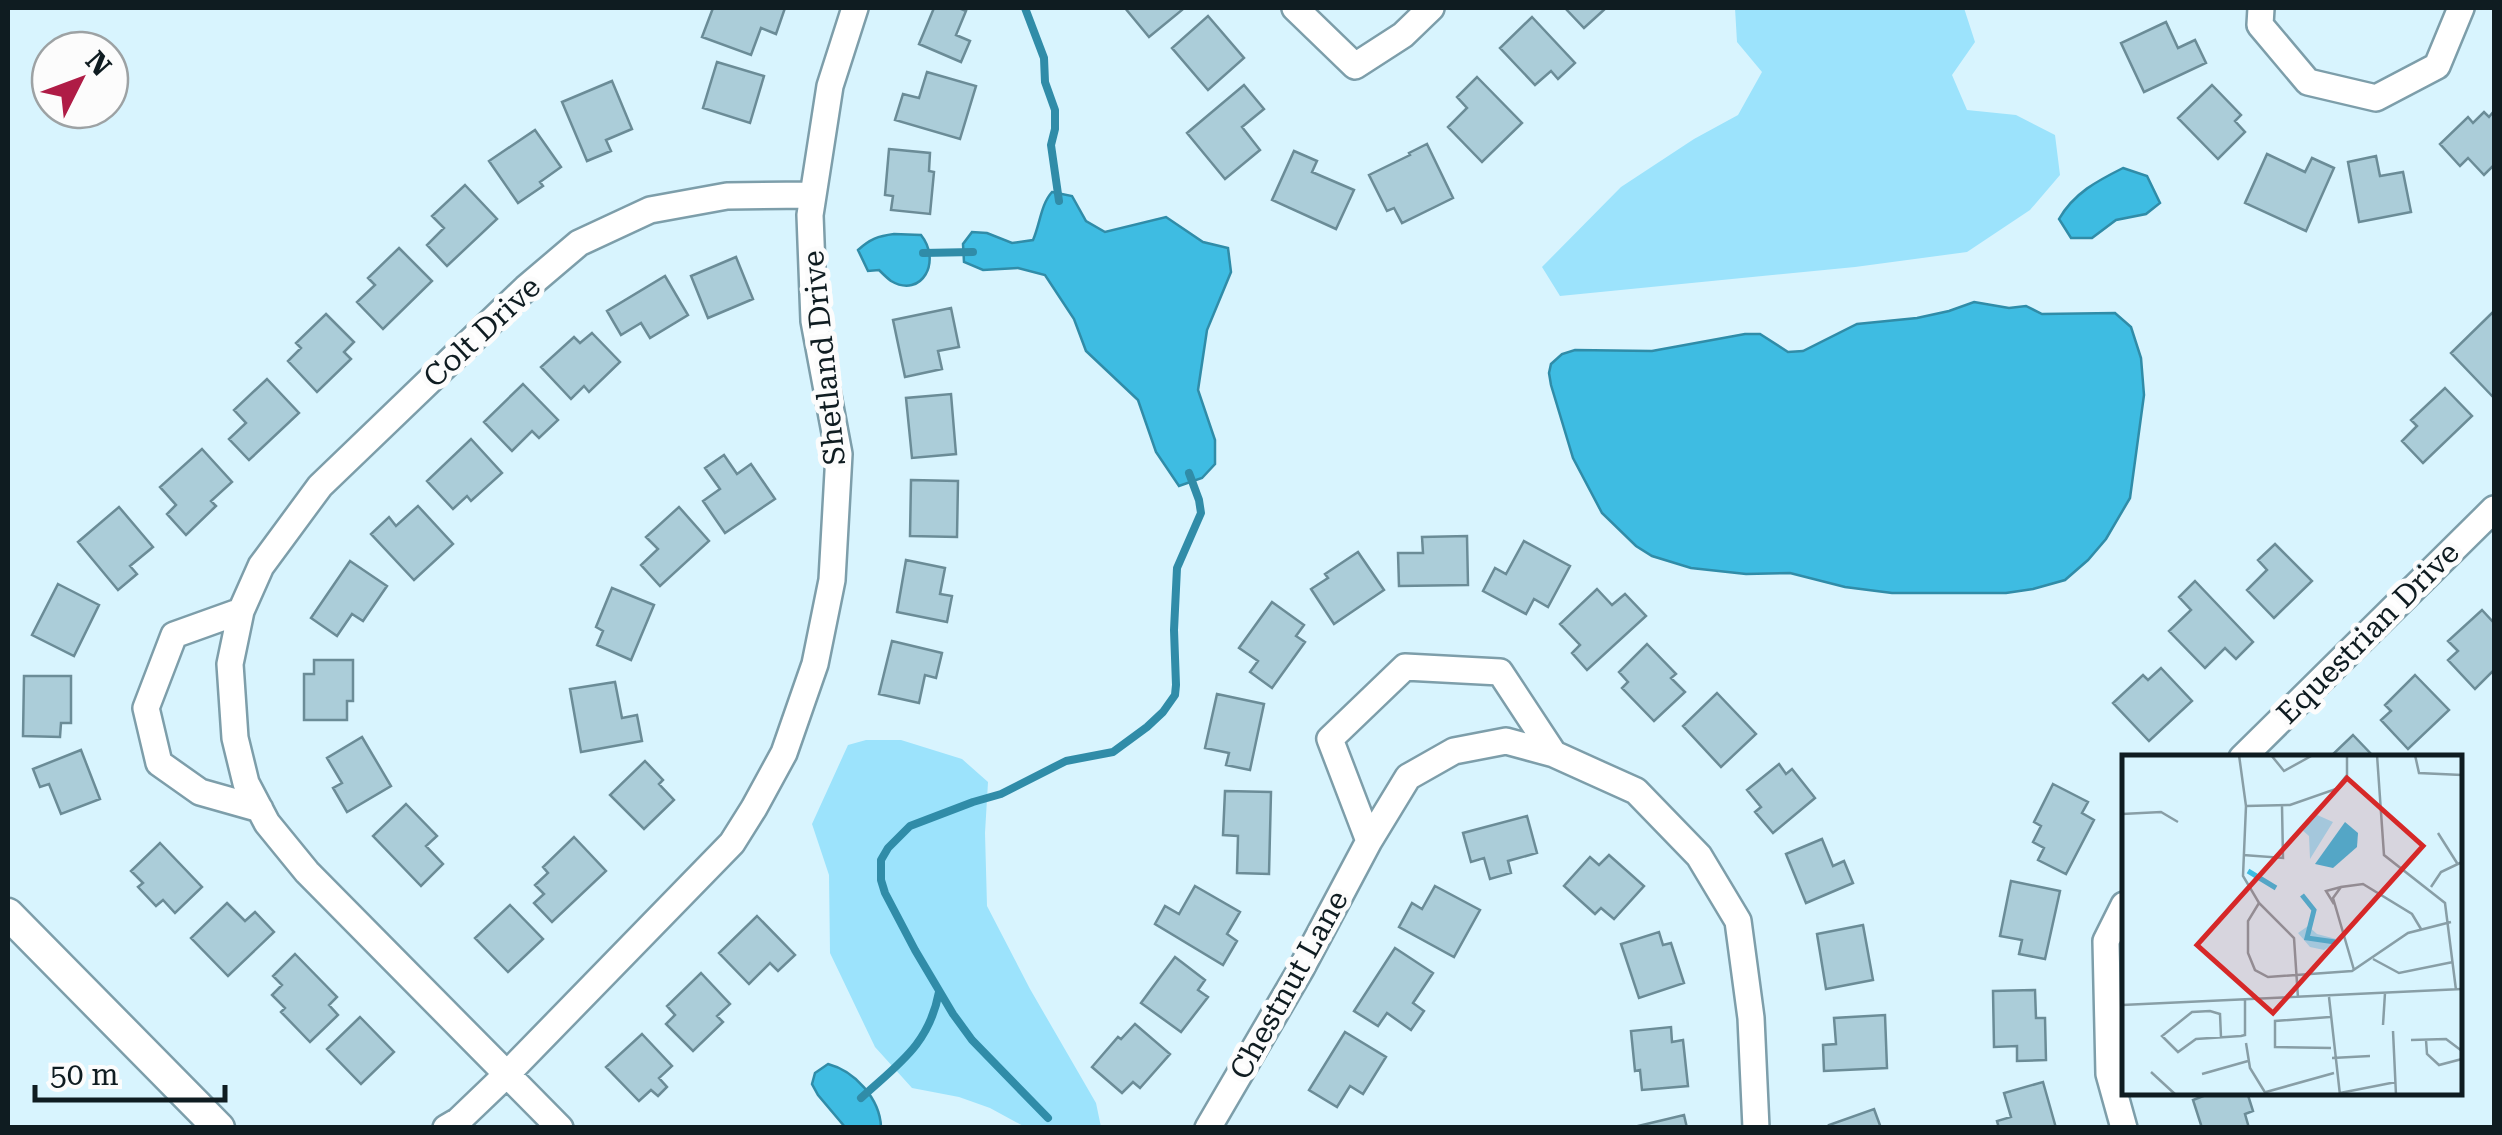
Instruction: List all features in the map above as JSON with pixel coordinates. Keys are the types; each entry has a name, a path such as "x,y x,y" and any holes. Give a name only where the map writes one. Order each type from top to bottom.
{"street":[{"name":"Shetland Drive","path":"453,1125 508,1074 732,843 784,753 815,664 832,580 838,454 814,321 810,215 830,86 854,8"},
{"path":"1296,8 1355,66 1403,35 1431,8"},
{"path":"2261,8 2260,24 2308,82 2376,98 2438,66 2462,8"},
{"name":"Colt Drive","path":"560,1128 307,872 267,823 246,782 234,738 230,664 242,611 261,566 320,486 526,288 578,244 650,210 727,196 812,195"},
{"name":"Equestrian Drive","path":"2245,755 2494,510"},
{"path":"242,611 174,635 146,708 159,763 200,792 260,809"},
{"path":"1369,841 1330,739 1405,667 1500,672 1554,754"},
{"name":"Chestnut Lane","path":"1208,1128 1408,777 1454,751 1506,741 1554,754 1636,791 1700,856 1738,920 1751,1018 1756,1128"},
{"path":"2122,909 2106,941 2109,1074 2124,1128"},
{"path":"8,914 219,1128"}],"shaded area":[{"path":"1735,8 1964,8 1975,42 1952,75 1967,110 2016,115 2055,135 2060,175 2030,210 1967,252 1560,296 1542,267 1621,187 1738,115 1762,72 1737,42"},
{"path":"2123,168 2147,176 2160,203 2146,214 2116,220 2092,238 2071,238 2059,219 2065,210 2087,189"},
{"path":"1052,192 1072,196 1086,221 1105,232 1166,217 1203,242 1228,248 1231,272 1207,330 1198,390 1215,440 1215,464 1202,478 1179,486 1156,452 1138,400 1086,351 1074,319 1045,275 1018,268 983,270 964,262 963,244 972,232 987,233 1012,243 1033,240"},
{"path":"894,234 921,235 927,245 930,256 926,274 912,285 891,281 879,270 868,271 858,250 874,239"},
{"path":"1974,302 2009,308 2026,306 2042,314 2115,313 2131,327 2141,358 2144,395 2130,498 2106,539 2088,560 2065,580 2033,589 2006,593 1892,593 1845,587 1790,573 1746,574 1691,568 1652,556 1602,513 1573,458 1551,385 1551,364 1562,354 1575,350 1652,351 1760,334 1788,352 1803,351 1857,324 1917,318"},
{"path":"866,740 901,740 962,759 988,782 987,906 1096,1103 1101,1127 1025,1127 959,1097 912,1088 875,1047 830,953 829,875 812,824 848,745"},
{"path":"828,1064 848,1073 864,1088 876,1106 881,1127 845,1127 818,1095 812,1084 815,1073"}],"building":[{"path":"713,8 785,8 776,34 761,28 751,55 702,37"},
{"path":"934,8 966,11 956,35 970,41 961,62 919,44"},
{"path":"1125,8 1181,8 1182,10 1149,37"},
{"path":"1565,8 1606,8 1584,28"},
{"path":"1208,16 1244,58 1208,90 1172,48"},
{"path":"1532,17 1575,63 1558,79 1551,71 1535,85 1500,48"},
{"path":"2166,22 2178,48 2195,40 2206,63 2144,92 2121,43"},
{"path":"717,62 764,76 750,123 703,108"},
{"path":"927,72 976,86 960,139 895,120 903,94 919,98"},
{"path":"1477,77 1522,123 1482,162 1448,127 1467,108 1457,97"},
{"path":"612,81 632,129 606,140 611,151 587,161 562,102"},
{"path":"1244,85 1264,109 1242,127 1260,150 1225,179 1187,133"},
{"path":"2212,85 2241,115 2235,121 2245,132 2218,159 2178,118"},
{"path":"2494,111 2494,165 2484,175 2468,158 2460,166 2440,144 2468,117 2473,123 2484,112 2489,117"},
{"path":"535,130 561,167 540,182 543,186 518,203 489,161"},
{"path":"1427,144 1453,198 1402,223 1394,208 1387,211 1369,175"},
{"path":"889,149 930,153 929,171 934,172 930,214 891,210 893,196 885,195"},
{"path":"1294,151 1317,161 1312,172 1354,190 1336,229 1272,200"},
{"path":"2267,154 2305,172 2312,158 2334,168 2306,231 2245,203"},
{"path":"2376,156 2380,176 2403,172 2411,212 2359,222 2348,162"},
{"path":"465,185 497,219 447,266 427,245 444,228 432,216"},
{"path":"399,248 432,281 383,329 357,302 375,285 368,278"},
{"path":"736,257 753,299 708,318 691,276"},
{"path":"665,276 688,315 650,338 641,323 621,335 607,311"},
{"path":"951,308 959,347 938,351 942,369 905,377 893,320"},
{"path":"2494,311 2494,398 2451,353"},
{"path":"326,314 354,342 344,352 351,359 317,392 288,361 301,348 296,343"},
{"path":"592,333 620,362 589,392 584,386 571,399 541,367 574,337 580,343"},
{"path":"267,379 299,413 249,460 229,439 246,423 234,410"},
{"path":"523,384 558,420 539,438 532,431 512,451 484,422"},
{"path":"2445,388 2472,416 2423,463 2402,441 2417,426 2411,420"},
{"path":"951,394 956,454 912,458 906,398"},
{"path":"471,439 502,473 471,501 467,496 453,509 427,481"},
{"path":"202,449 232,482 211,501 216,506 186,535 167,514 176,505 160,487"},
{"path":"724,455 737,474 751,464 775,499 725,533 703,501 720,489 705,468"},
{"path":"911,480 958,481 957,537 910,536"},
{"path":"418,506 453,544 414,580 371,534 389,517 396,526"},
{"path":"119,507 153,547 130,566 137,574 118,590 78,542"},
{"path":"679,507 709,541 660,586 641,565 658,549 646,537"},
{"path":"1467,536 1468,585 1399,586 1398,553 1423,553 1422,537"},
{"path":"1524,541 1570,566 1548,607 1534,599 1526,614 1483,591 1495,568 1506,574"},
{"path":"2275,544 2312,581 2274,618 2247,590 2267,570 2258,560"},
{"path":"1358,552 1384,590 1334,624 1311,589 1328,578 1325,574"},
{"path":"906,560 945,568 940,594 952,596 947,622 897,612"},
{"path":"350,561 387,586 363,621 352,614 337,636 311,618"},
{"path":"2195,581 2253,642 2236,659 2225,648 2205,668 2169,631 2191,610 2179,597"},
{"path":"58,584 99,605 74,656 32,635"},
{"path":"612,588 654,605 631,660 597,645 603,631 596,627"},
{"path":"1597,589 1612,605 1625,594 1646,616 1587,670 1572,653 1580,645 1560,624"},
{"path":"1272,602 1304,625 1296,636 1305,642 1272,688 1250,672 1258,661 1239,648"},
{"path":"2482,610 2494,623 2494,670 2475,689 2448,660 2458,651 2448,641"},
{"path":"892,641 942,653 936,678 925,675 919,703 879,694"},
{"path":"1647,644 1676,674 1671,678 1685,692 1654,721 1622,688 1628,682 1619,672"},
{"path":"314,660 353,660 353,701 347,701 347,720 304,720 304,674 314,674"},
{"path":"2161,668 2192,701 2149,741 2113,703 2143,675 2148,680"},
{"path":"2415,675 2449,710 2408,749 2381,720 2391,711 2385,705"},
{"path":"24,676 71,676 71,723 61,723 60,737 23,736"},
{"path":"615,682 622,718 637,715 642,741 581,752 570,689"},
{"path":"1717,693 1756,734 1721,767 1683,726"},
{"path":"1217,694 1264,704 1250,770 1226,765 1229,753 1205,748"},
{"path":"2353,735 2372,755 2332,755"},
{"path":"362,737 391,786 347,812 333,788 342,783 327,758"},
{"path":"81,750 100,799 61,814 49,784 40,787 33,769"},
{"path":"645,761 663,780 659,784 674,800 644,829 610,795"},
{"path":"1779,764 1786,774 1792,769 1815,798 1773,833 1755,812 1761,807 1747,790"},
{"path":"2053,784 2088,802 2082,813 2094,820 2066,874 2038,860 2044,848 2033,842 2041,826 2034,822"},
{"path":"1225,791 1271,792 1269,874 1237,873 1238,836 1223,835"},
{"path":"406,804 437,836 426,846 443,864 421,886 373,836"},
{"path":"1527,816 1537,853 1508,861 1511,873 1490,879 1484,858 1471,862 1463,833"},
{"path":"574,837 606,871 552,922 534,903 544,894 535,885 548,873 543,867"},
{"path":"1822,839 1833,866 1844,861 1853,883 1806,903 1786,854"},
{"path":"160,843 202,887 175,913 163,900 156,906 138,887 143,883 131,871"},
{"path":"1609,855 1644,886 1614,919 1601,908 1595,914 1564,886 1590,857 1599,865"},
{"path":"2011,881 2060,891 2045,959 2019,954 2022,940 2000,936"},
{"path":"1195,886 1240,912 1227,934 1237,941 1223,965 1155,924 1165,906 1179,914"},
{"path":"1435,886 1480,910 1454,957 1399,927 1412,903 1422,909"},
{"path":"227,903 245,921 255,912 274,932 228,976 191,938"},
{"path":"510,905 543,939 508,972 475,938"},
{"path":"757,916 795,955 778,971 770,963 749,984 719,953"},
{"path":"1863,925 1873,980 1826,989 1817,934"},
{"path":"1659,932 1663,945 1671,943 1684,983 1639,998 1621,944"},
{"path":"1395,948 1433,973 1413,1003 1424,1011 1411,1030 1387,1013 1378,1026 1354,1011"},
{"path":"295,954 337,997 329,1005 338,1015 310,1042 281,1012 285,1008 272,995 282,985 273,976"},
{"path":"1175,957 1205,980 1198,990 1208,997 1181,1032 1141,1003"},
{"path":"701,973 730,1004 717,1016 723,1022 693,1051 666,1024 675,1015 667,1006"},
{"path":"2035,990 2036,1018 2045,1018 2046,1060 2017,1061 2017,1046 1994,1047 1993,991"},
{"path":"1885,1015 1887,1068 1824,1071 1823,1045 1836,1044 1834,1018"},
{"path":"360,1017 394,1052 361,1084 327,1049"},
{"path":"1135,1024 1170,1054 1140,1088 1133,1082 1122,1093 1092,1067"},
{"path":"1671,1027 1672,1042 1683,1040 1688,1086 1642,1090 1640,1070 1635,1071 1631,1031"},
{"path":"1345,1032 1386,1057 1363,1094 1350,1086 1337,1107 1309,1090"},
{"path":"642,1034 672,1066 659,1078 667,1087 658,1096 651,1090 639,1101 606,1067"},
{"path":"2043,1082 2056,1128 1999,1128 1997,1121 2011,1117 2004,1093"},
{"path":"2206,1095 2248,1095 2253,1111 2245,1114 2249,1128 2202,1128 2193,1100"},
{"path":"1874,1109 1881,1128 1830,1128 1829,1125"},
{"path":"1684,1115 1687,1128 1638,1128 1638,1126"}],"waterway":[{"path":"1025,8 1044,58 1045,82 1055,110 1051,145 1059,201"},
{"path":"923,253 973,252"},
{"path":"1048,1118 972,1040 953,1014 885,893 881,860 910,826 1001,794 1066,761 1113,752 1163,712 1175,695 1176,685 1177,568 1201,513 1189,473"},
{"path":"861,1098 920,1040 939,992"}]}
